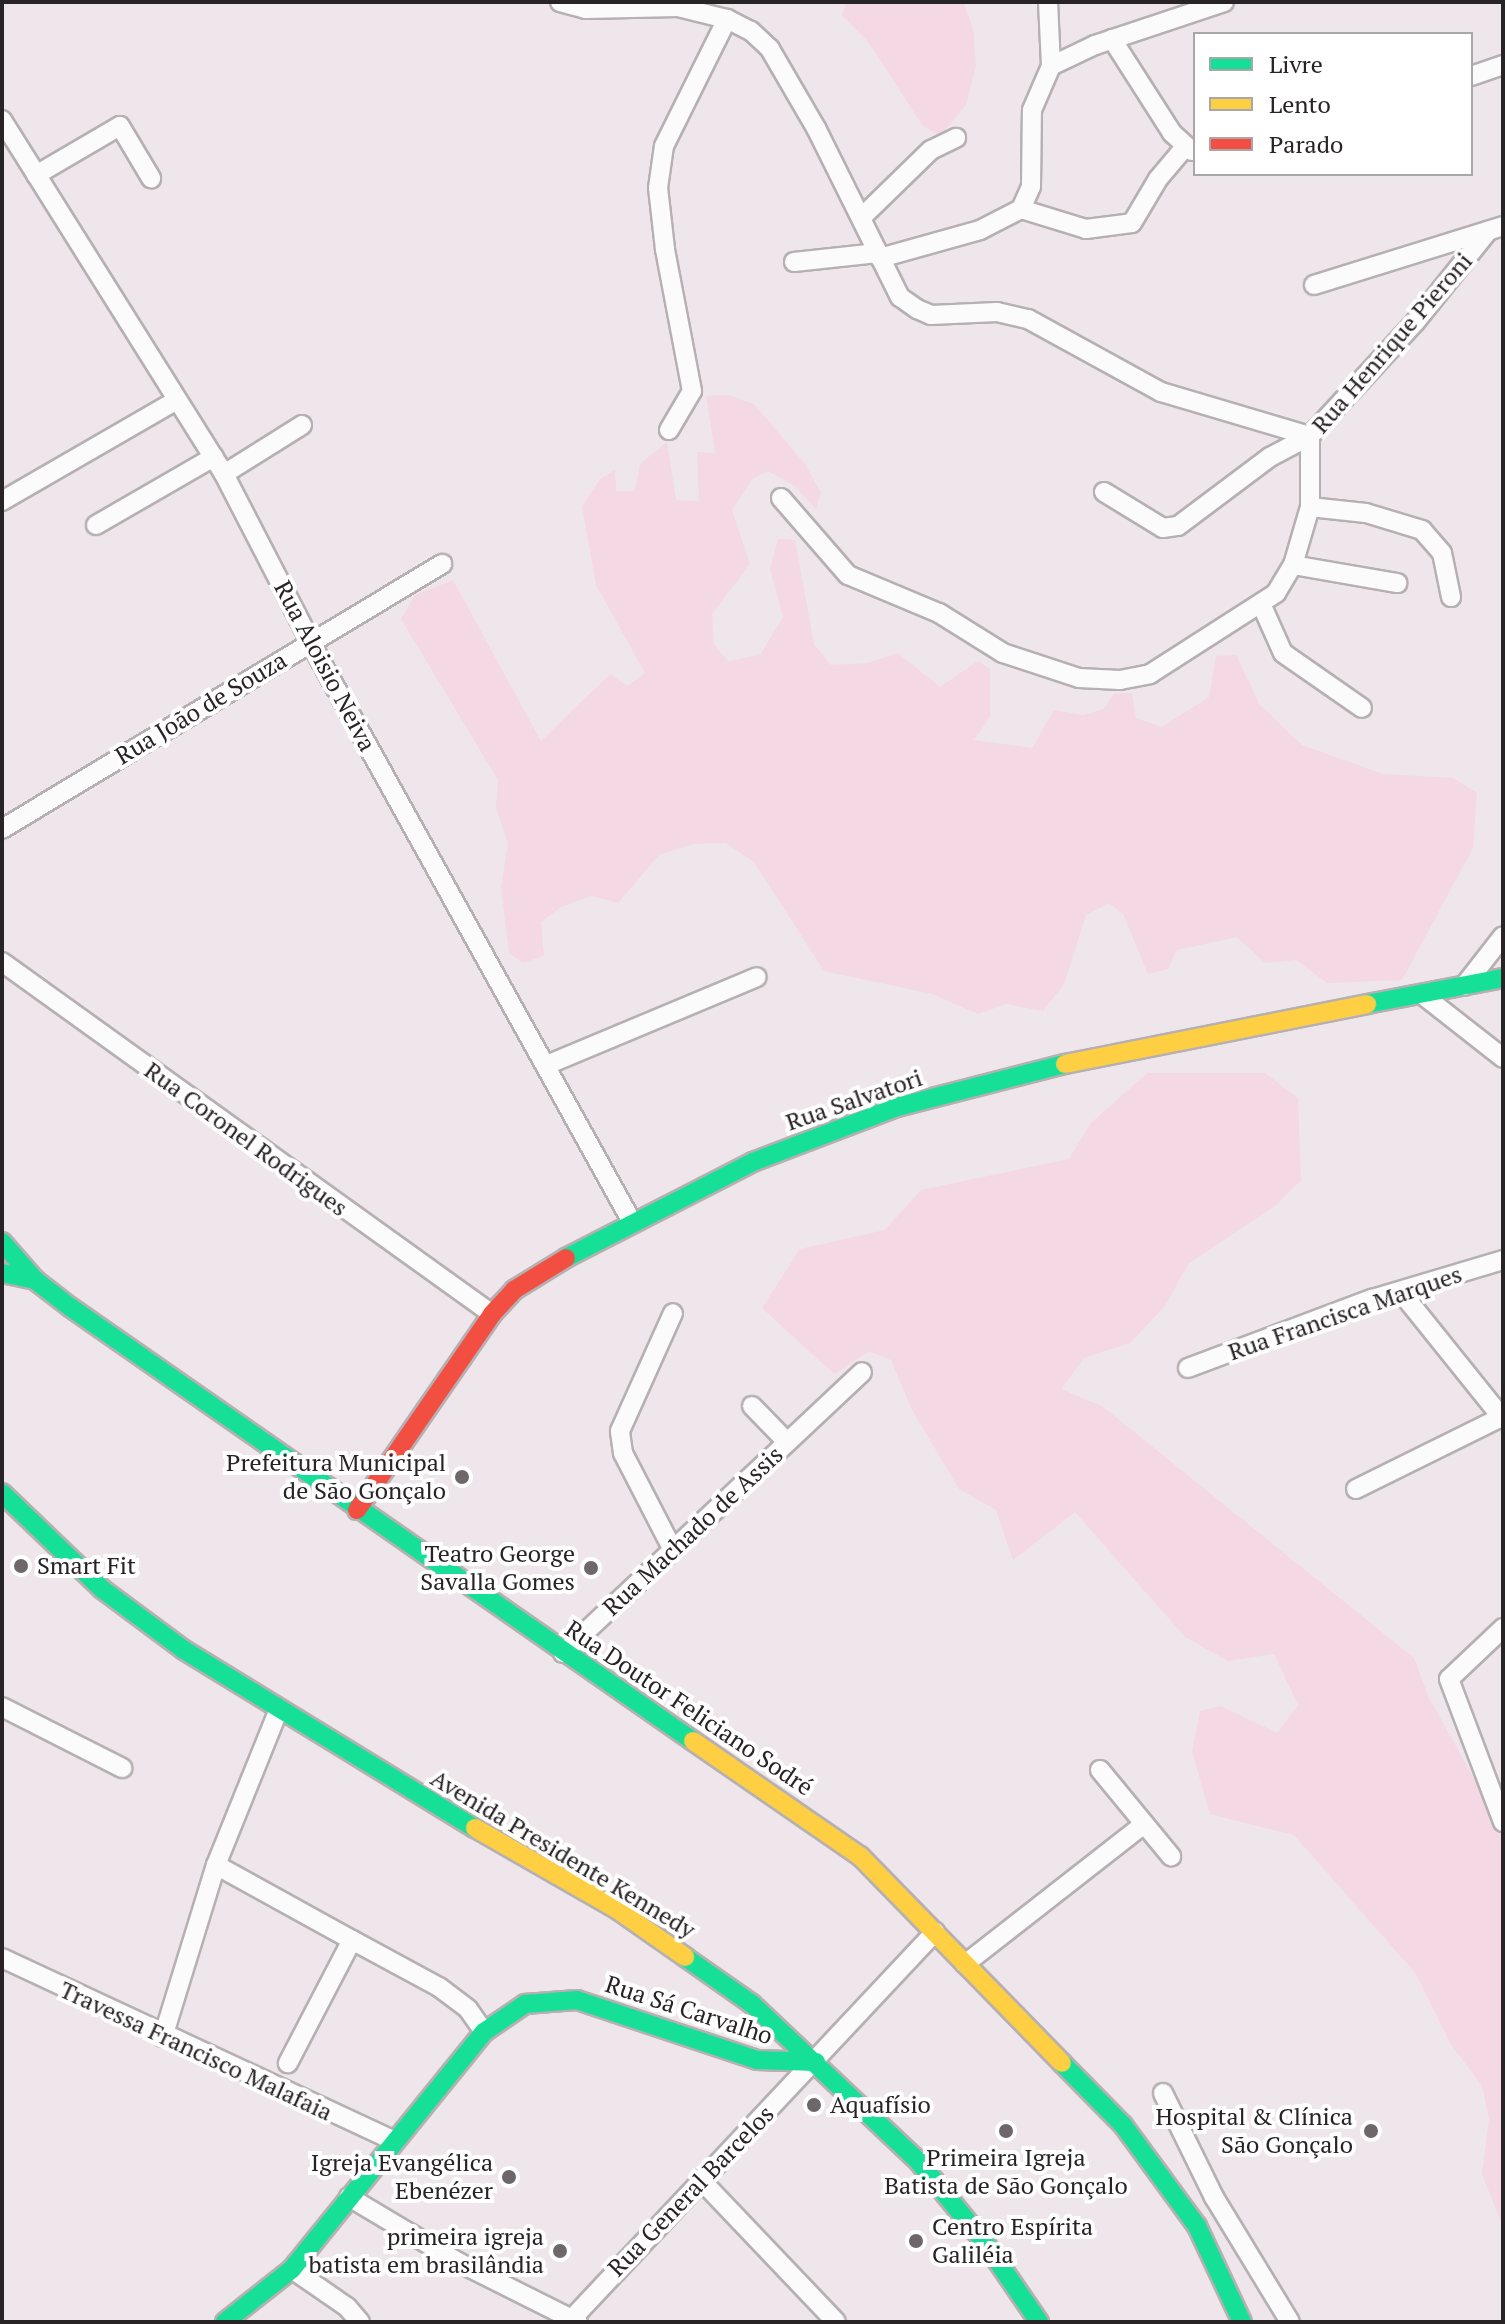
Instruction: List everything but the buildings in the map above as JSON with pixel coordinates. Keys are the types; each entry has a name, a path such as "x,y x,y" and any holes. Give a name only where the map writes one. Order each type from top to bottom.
{"main road":[{"name":"Rua Salvatori","path":"357,1510 492,1314 540,1272 753,1162 897,1107 1097,1056 1424,996 1503,978"},
{"name":"Rua Doutor Feliciano Sodré","path":"2,1242 35,1280 357,1510 563,1653 791,1804 860,1856 1123,2125 1183,2203 1225,2282 1242,2322"},
{"path":"2,1273 35,1280"},
{"name":"Avenida Presidente Kennedy","path":"2,1493 102,1589 184,1650 685,1954 816,2062 950,2197 1039,2322"},
{"name":"Rua Sá Carvalho","path":"225,2322 292,2269 392,2140 503,2014 550,1998 626,2012 757,2060 816,2062"}],"street":[{"path":"560,2 586,9 678,7 727,19 751,31 770,49 862,217 900,297 917,309 931,315 997,312 1028,319 1161,392 1310,436"},
{"path":"794,262 879,256 980,230 1021,209 1031,187 1032,110 1051,66 1048,2"},
{"path":"1051,66 1112,39 1224,2"},
{"path":"669,430 692,391 665,249 658,188 664,146 727,19"},
{"path":"1021,209 1086,229 1132,223 1158,179 1190,149 1112,39"},
{"path":"1473,75 1503,65"},
{"name":"Rua Aloisio Neiva","path":"2,120 224,474 311,642 549,1064 632,1222"},
{"path":"36,175 120,126 151,178"},
{"path":"862,217 931,150 956,138"},
{"path":"2,160 20,151"},
{"path":"1314,285 1336,283 1496,228"},
{"name":"Rua Henrique Pieroni","path":"781,498 833,562 863,585 913,601 1003,653 1079,678 1120,680 1150,674 1262,606 1293,565 1310,507 1310,436 1496,228"},
{"path":"2,501 177,400"},
{"path":"224,474 302,425"},
{"path":"1104,492 1163,528 1178,526 1270,457 1310,436"},
{"path":"96,525 214,457"},
{"path":"1310,507 1357,512 1422,530 1442,553 1451,597"},
{"name":"Rua João de Souza","path":"2,829 442,564"},
{"path":"1293,565 1397,583"},
{"path":"1262,606 1283,653 1362,708"},
{"path":"1464,986 1503,936"},
{"name":"Rua Coronel Rodrigues","path":"2,962 492,1314"},
{"path":"549,1064 757,977"},
{"path":"1424,996 1503,1058"},
{"name":"Rua Francisca Marques","path":"1188,1368 1401,1292 1503,1260"},
{"path":"1356,1489 1502,1418 1401,1292"},
{"path":"673,1313 620,1431 623,1453 673,1550"},
{"name":"Rua Machado de Assis","path":"563,1653 862,1372"},
{"name":"Rua Machado de Assis","path":"752,1406 787,1442"},
{"path":"1503,1628 1449,1679 1503,1822"},
{"path":"2,1707 122,1768"},
{"path":"163,2037 216,1865 279,1709"},
{"path":"1100,1770 1171,1856"},
{"path":"965,1964 1144,1824"},
{"path":"216,1865 439,1987 468,2009 484,2032"},
{"path":"816,2062 935,1932"},
{"path":"288,2063 352,1940"},
{"name":"Travessa Francisco Malafaia","path":"2,1958 163,2037 392,2140"},
{"name":"Rua General Barcelos","path":"573,2320 700,2179 816,2062"},
{"path":"1163,2093 1253,2263 1290,2322"},
{"path":"700,2179 836,2322"},
{"path":"349,2197 458,2262 573,2320"},
{"path":"1225,2282 1253,2263"},
{"path":"292,2269 360,2322"}],"shaded area":[{"path":"846,2 963,2 973,28 976,66 966,105 940,136 922,125 869,43 842,15"},
{"path":"728,395 754,404 805,464 821,493 816,509 795,486 768,471 752,479 732,510 750,564 712,614 714,644 728,661 760,655 783,617 770,569 778,539 795,540 814,644 831,665 868,663 898,653 940,687 978,661 990,669 990,717 974,740 1032,748 1054,710 1083,715 1104,709 1114,694 1132,693 1136,718 1162,727 1209,697 1216,656 1236,655 1260,705 1302,745 1383,774 1453,778 1477,793 1473,848 1402,980 1327,983 1296,960 1265,963 1237,937 1177,950 1168,969 1148,974 1123,914 1109,903 1086,915 1064,984 1043,1011 1006,1004 978,1014 932,994 824,971 754,862 726,843 693,844 659,855 618,903 591,896 561,907 541,922 544,956 523,963 509,953 501,887 508,843 496,808 498,780 401,619 415,595 453,580 541,741 610,674 627,686 645,673 596,585 582,506 600,479 615,470 616,491 635,491 640,464 667,442 676,500 699,501 697,452 715,453 706,396"},
{"path":"1147,1073 1265,1073 1298,1098 1301,1180 1276,1205 1188,1264 1165,1306 1130,1343 1084,1358 1061,1389 1102,1406 1414,1658 1429,1698 1503,1830 1503,2227 1482,2174 1489,2119 1482,2086 1450,2043 1416,1974 1294,1835 1210,1814 1192,1752 1200,1711 1221,1706 1277,1733 1298,1705 1274,1654 1228,1661 1185,1637 1075,1512 1013,1560 996,1510 959,1489 911,1408 891,1360 869,1351 834,1374 762,1308 800,1249 885,1230 921,1190 1069,1159 1091,1123"}],"traffic: fast":[{"path":"1367,1004 1503,978"},
{"path":"566,1258 753,1162 897,1107 1065,1064"},
{"path":"2,1242 35,1280 70,1307 693,1741"},
{"path":"2,1273 35,1280"},
{"path":"2,1493 102,1589 184,1650 475,1828"},
{"path":"685,1957 752,2004 919,2162 985,2243 1039,2322"},
{"path":"225,2322 292,2269 484,2032 525,2004 577,2000 757,2060 816,2062"},
{"path":"1062,2063 1123,2125 1197,2226 1242,2322"}],"traffic: slow":[{"path":"1065,1064 1367,1004"},
{"path":"693,1741 860,1856 1062,2063"},
{"path":"475,1828 618,1910 685,1957"}],"traffic: jam":[{"path":"357,1510 492,1314 514,1290 566,1258"}],"place":[{"name":"Prefeitura Municipal de São Gonçalo","path":"462,1477"},
{"name":"Smart Fit","path":"21,1566"},
{"name":"Teatro George Savalla Gomes","path":"591,1568"},
{"name":"Aquafísio","path":"814,2105"},
{"name":"Primeira Igreja Batista de São Gonçalo","path":"1006,2131"},
{"name":"Hospital & Clínica São Gonçalo","path":"1371,2131"},
{"name":"Igreja Evangélica Ebenézer","path":"509,2177"},
{"name":"Centro Espírita Galiléia","path":"916,2241"},
{"name":"primeira igreja batista em brasilândia","path":"560,2251"}]}
